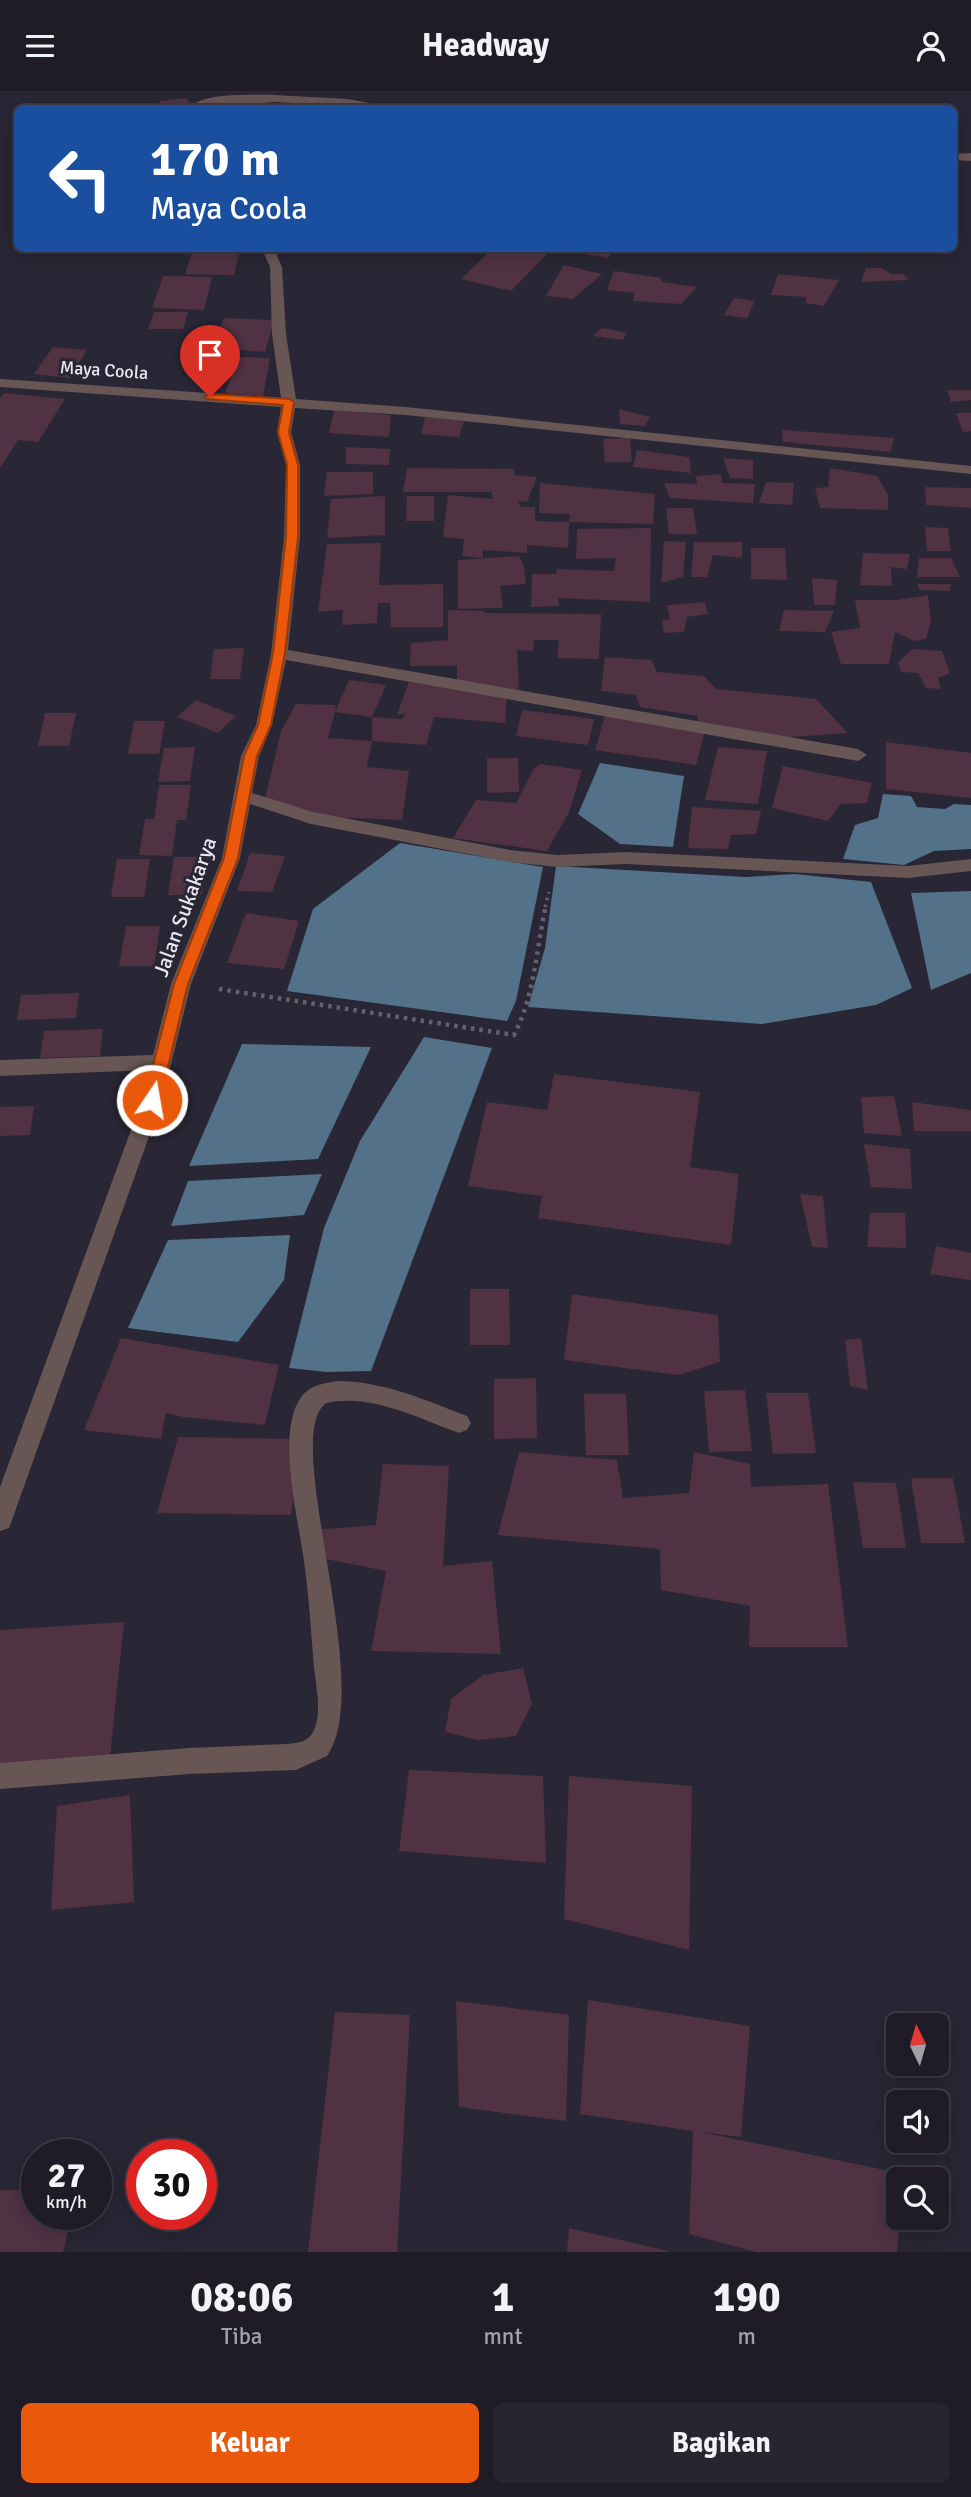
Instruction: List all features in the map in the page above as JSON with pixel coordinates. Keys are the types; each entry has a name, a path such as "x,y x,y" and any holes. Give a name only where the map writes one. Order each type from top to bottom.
{"street":[{"path":"199,103 284,97 359,105"},
{"name":"Jalan Sukakarya","path":"0,1520 152,1100 181,984 231,858 250,756 264,725 279,653 292,537 293,465 284,432 289,402 279,334 276,267 269,252"},
{"name":"Maya Coola","path":"0,383 289,402 523,422 971,470"},
{"path":"279,653 858,755"},
{"path":"243,796 311,818 510,856 557,861 626,858 908,872 971,865"},
{"path":"0,1068 160,1062"},
{"path":"0,1776 152,1762 304,1757 318,1747 327,1734 330,1695 316,1557 301,1452 303,1424 308,1405 319,1394 370,1392 459,1423"}],"path":[{"path":"181,984 514,1035 527,1013 541,919 557,861"}],"water":[{"path":"600,763 684,776 673,847 620,844 578,814"},
{"path":"883,794 911,796 917,807 945,809 954,804 971,805 971,849 934,851 904,865 843,859 855,825 878,818"},
{"path":"400,843 543,867 516,1001 507,1021 287,991 313,909"},
{"path":"556,866 746,877 795,874 871,882 912,988 876,1005 762,1024 528,1007 545,948"},
{"path":"971,891 971,973 931,990 911,893"},
{"path":"424,1037 492,1048 371,1371 326,1372 289,1368 324,1228 360,1141"},
{"path":"242,1044 371,1047 318,1159 189,1166"},
{"path":"322,1174 304,1215 171,1226 188,1181"},
{"path":"290,1235 284,1280 238,1342 128,1328 168,1240"}],"building":[{"path":"186,98 191,105 159,105 160,101"},
{"path":"192,252 240,252 234,275 185,274"},
{"path":"489,252 549,252 511,291 461,279"},
{"path":"572,252 611,252 608,258"},
{"path":"564,265 602,274 573,299 546,296"},
{"path":"866,268 882,268 891,274 904,274 908,280 861,282"},
{"path":"614,271 697,287 681,304 633,301 635,293 607,290"},
{"path":"778,274 839,280 824,306 806,303 806,297 771,295"},
{"path":"163,276 212,277 204,310 152,308"},
{"path":"734,298 755,301 747,318 724,315"},
{"path":"154,312 188,312 183,329 148,329"},
{"path":"224,318 274,320 265,352 211,348"},
{"path":"602,328 627,333 623,340 593,336"},
{"path":"53,347 87,350 70,378 34,374"},
{"path":"239,357 270,358 263,396 225,393"},
{"path":"947,390 971,390 971,400 951,402"},
{"path":"4,393 65,399 38,442 18,440 0,468 0,398"},
{"path":"619,409 650,417 645,426 620,424"},
{"path":"334,410 391,415 389,437 329,433"},
{"path":"956,413 971,413 971,431 963,432"},
{"path":"425,417 464,421 459,437 421,434"},
{"path":"782,430 894,438 891,452 783,442"},
{"path":"630,438 632,462 605,462 603,439"},
{"path":"346,447 390,449 389,465 346,464"},
{"path":"637,450 689,457 691,473 633,467"},
{"path":"723,458 753,460 753,479 730,478"},
{"path":"407,468 514,469 514,475 537,477 527,502 518,501 521,507 535,507 535,521 569,522 568,548 527,545 527,553 483,550 483,558 462,556 464,539 443,537 448,495 493,499 491,492 403,492"},
{"path":"830,468 877,476 888,495 888,510 820,508 815,488 828,487"},
{"path":"327,472 373,472 373,494 324,496"},
{"path":"721,474 722,483 755,484 753,503 670,498 664,483 697,484 696,476"},
{"path":"766,482 794,483 792,505 759,503"},
{"path":"540,483 655,494 653,524 569,522 570,514 539,513"},
{"path":"925,487 971,488 971,508 926,505"},
{"path":"385,496 385,535 327,538 331,499"},
{"path":"407,496 434,496 434,521 406,521"},
{"path":"666,508 693,508 697,534 669,534"},
{"path":"925,527 948,528 951,551 927,551"},
{"path":"651,528 650,602 558,598 559,606 531,607 532,574 557,574 556,569 614,571 616,558 576,559 577,529"},
{"path":"664,541 686,542 683,577 661,583"},
{"path":"694,542 742,542 742,558 713,555 707,577 691,577"},
{"path":"381,543 379,585 443,584 443,627 391,627 390,603 378,603 377,623 342,625 343,610 318,612 327,544"},
{"path":"751,548 785,548 787,580 751,579"},
{"path":"863,553 910,554 907,569 891,567 892,586 860,585"},
{"path":"519,556 524,566 526,584 500,586 503,608 458,609 458,560"},
{"path":"919,558 951,558 960,577 917,577"},
{"path":"812,578 837,580 835,605 814,605"},
{"path":"917,584 951,584 950,591 920,590"},
{"path":"928,595 931,621 926,639 914,641 895,632 889,664 841,664 831,632 860,628 855,600 897,600"},
{"path":"705,602 708,614 687,617 684,632 664,633 662,620 670,620 667,605"},
{"path":"448,610 601,614 599,659 557,658 559,640 534,640 533,651 517,650 519,690 457,681 457,666 410,666 411,643 448,640"},
{"path":"784,610 834,611 825,632 779,631"},
{"path":"244,648 240,679 210,679 214,649"},
{"path":"913,649 942,651 950,673 938,678 941,689 926,688 918,673 901,672 898,662"},
{"path":"605,657 651,660 657,672 704,676 716,689 816,699 848,733 777,738 697,722 698,716 640,707 636,695 601,691"},
{"path":"349,680 386,685 372,717 335,712"},
{"path":"409,682 507,697 505,723 434,717 426,745 372,741 372,717 402,719 405,714 397,714"},
{"path":"196,700 236,716 218,733 177,717"},
{"path":"296,704 336,705 328,738 372,741 367,767 409,771 402,820 305,816 264,803 281,731"},
{"path":"522,710 594,719 588,745 516,736"},
{"path":"45,713 76,713 69,746 38,746"},
{"path":"605,715 705,731 696,765 595,750"},
{"path":"134,721 165,721 159,754 128,754"},
{"path":"886,742 971,753 971,798 886,789"},
{"path":"195,747 190,781 158,782 164,748"},
{"path":"718,747 767,751 758,804 705,800"},
{"path":"487,758 518,758 519,792 487,793"},
{"path":"540,764 582,770 569,812 547,851 453,838 476,800 516,803 534,768"},
{"path":"783,766 872,783 867,803 841,804 828,821 772,808"},
{"path":"159,785 191,785 186,820 177,820 172,856 139,855 145,819 154,819"},
{"path":"692,807 761,811 756,834 731,835 728,849 688,848"},
{"path":"250,853 285,856 272,892 237,891"},
{"path":"174,857 207,857 202,895 168,895"},
{"path":"117,859 150,859 144,897 111,897"},
{"path":"246,913 299,921 284,969 227,963"},
{"path":"126,926 160,926 154,966 119,966"},
{"path":"79,993 76,1018 17,1020 21,995"},
{"path":"103,1029 100,1056 40,1058 44,1031"},
{"path":"554,1074 700,1092 690,1167 739,1174 731,1245 538,1218 542,1196 468,1186 487,1102 547,1110"},
{"path":"894,1096 902,1136 864,1133 861,1097"},
{"path":"912,1102 971,1110 971,1131 914,1131"},
{"path":"34,1106 30,1135 0,1136 0,1107"},
{"path":"864,1144 910,1149 912,1189 871,1187"},
{"path":"800,1194 823,1196 828,1248 812,1247"},
{"path":"870,1213 905,1213 906,1248 867,1247"},
{"path":"936,1246 971,1253 971,1280 930,1274"},
{"path":"470,1289 509,1289 510,1345 470,1345"},
{"path":"572,1294 718,1315 720,1362 678,1375 564,1360"},
{"path":"121,1338 279,1365 265,1425 166,1413 161,1439 84,1430"},
{"path":"861,1338 868,1390 850,1386 845,1340"},
{"path":"536,1378 537,1438 494,1439 494,1379"},
{"path":"745,1390 752,1451 709,1452 704,1391"},
{"path":"766,1393 808,1393 816,1453 773,1454"},
{"path":"584,1394 626,1394 629,1455 586,1455"},
{"path":"178,1437 301,1439 291,1515 157,1513"},
{"path":"519,1452 617,1460 623,1498 689,1493 694,1452 750,1464 751,1487 828,1484 848,1647 749,1647 750,1606 661,1590 660,1549 498,1535"},
{"path":"383,1464 449,1466 443,1566 492,1561 501,1654 371,1651 386,1571 316,1557 312,1530 376,1525"},
{"path":"911,1478 953,1478 965,1543 921,1543"},
{"path":"853,1482 896,1483 906,1548 863,1548"},
{"path":"124,1622 109,1766 0,1776 0,1630"},
{"path":"523,1668 532,1704 516,1736 478,1740 445,1732 451,1699 483,1675"},
{"path":"409,1770 543,1776 546,1863 399,1851"},
{"path":"569,1776 692,1786 689,1950 564,1919"},
{"path":"130,1795 134,1902 51,1910 57,1806"},
{"path":"588,2000 750,2026 741,2137 701,2132 886,2170 886,2230 899,2230 897,2252 756,2252 689,2234 693,2131 580,2114"},
{"path":"456,2001 569,2015 566,2121 459,2107"},
{"path":"335,2012 410,2015 397,2252 308,2252"},
{"path":"0,2190 21,2190 21,2230 68,2230 63,2252 0,2252"},
{"path":"569,2228 668,2251 567,2252"}],"route":[{"path":"152,1100 181,984 231,858 250,756 264,725 279,653 292,537 293,465 284,432 289,402 210,397"}]}
